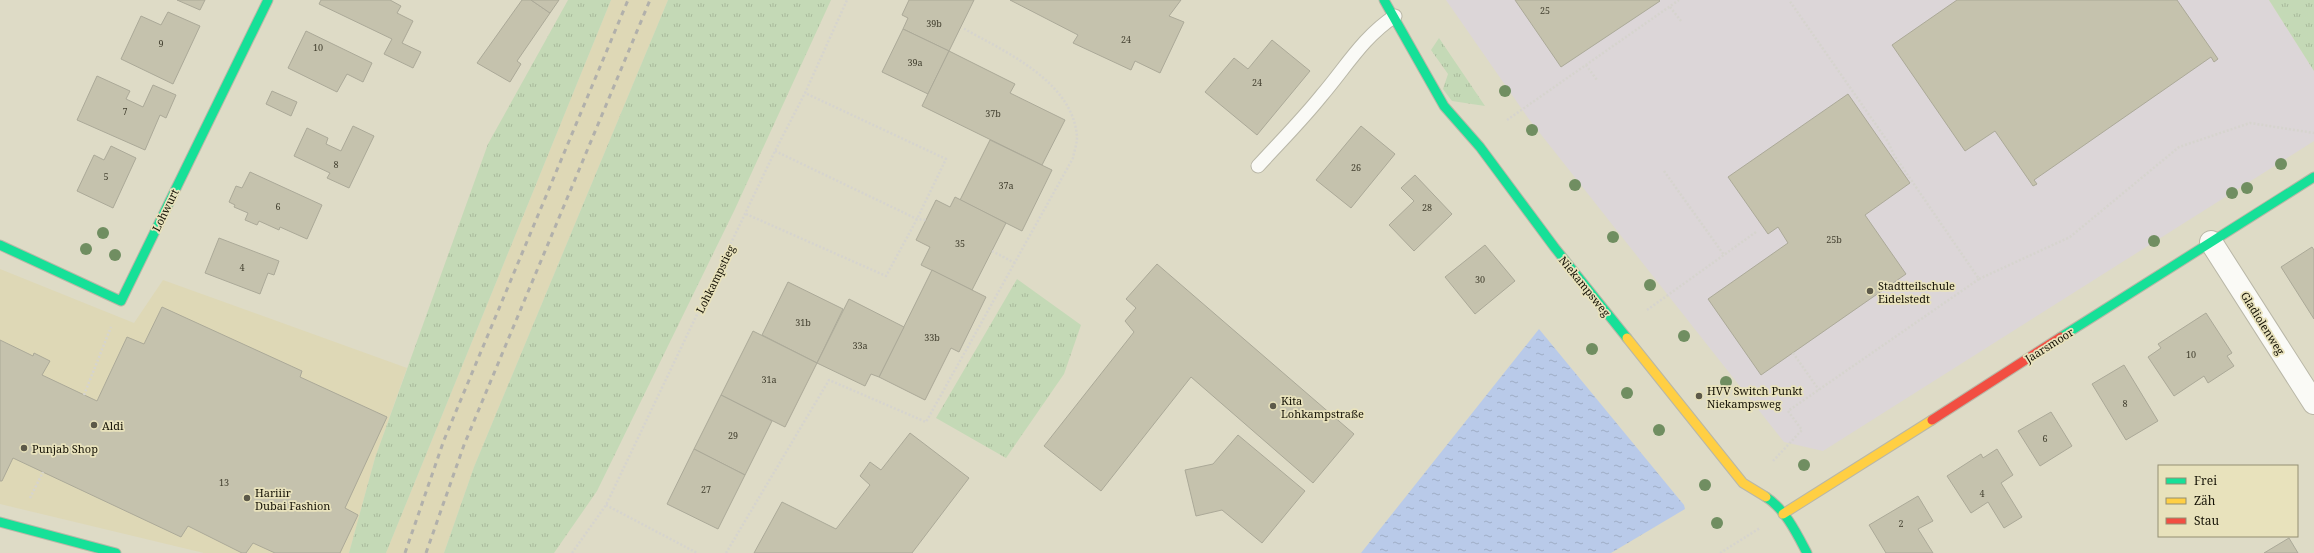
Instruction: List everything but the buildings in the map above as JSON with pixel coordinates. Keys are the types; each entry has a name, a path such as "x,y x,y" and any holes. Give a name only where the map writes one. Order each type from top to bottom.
{"street":[{"name":"Lohwurt","path":"121,300 268,0"},
{"name":"Niekampsweg","path":"1384,0 1395,16 1436,94 1480,147 1555,248 1743,483 1774,502 1807,553"},
{"name":"Jaarsmoor","path":"1783,514 2314,177"},
{"name":"Gladiolenweg","path":"2211,242 2314,404"},
{"path":"0,245 121,300"},
{"path":"0,522 116,553"}],"lane":[{"path":"1258,166 1322,96 1364,40 1395,16"}],"path":[{"name":"Lohkampstieg","path":"572,553 606,505 775,151 805,93 847,0"},
{"path":"1507,120 1679,0"},
{"path":"1790,0 1888,142 1894,155 1979,279"},
{"path":"1670,7 1680,21"},
{"path":"726,553 829,380 926,422 1073,158 1077,138 1068,104 1032,67 963,28"},
{"path":"1586,65 1597,80"},
{"path":"746,214 886,276 917,219 946,159 805,93"},
{"path":"1773,461 1802,430 1788,411 1979,279 2070,237 2180,147 2250,123 2314,133"},
{"path":"775,151 917,219 926,220"},
{"path":"1664,171 1724,255"},
{"path":"1647,310 1756,232"},
{"path":"992,251 1015,263"},
{"path":"84,395 121,300"},
{"path":"1793,353 1818,390"},
{"path":"30,498 43,472"},
{"path":"606,505 697,553"},
{"path":"1720,553 1765,526"}],"shaded area":[{"path":"611,0 668,0 474,467 444,553 386,553"},
{"name":"Stadtteilschule Eidelstedt","path":"1446,0 2269,0 2314,71 2314,141 1823,451 1784,442 1528,118"},
{"path":"0,269 134,323 163,280 407,368 375,458 349,553 204,553 0,504"}],"green space":[{"path":"568,0 611,0 386,553 349,553 375,458 488,144"},
{"path":"668,0 831,0 735,209 597,491 554,553 444,553 474,467"},
{"path":"2269,0 2314,0 2314,71"},
{"path":"1439,38 1485,106 1452,101 1443,89 1448,74 1431,50"},
{"path":"1017,279 1081,325 1064,374 1006,458 936,418"}],"water":[{"path":"1539,329 1684,505 1685,509 1611,553 1361,553"}],"railway":[{"path":"405,553 444,440 628,0"},
{"path":"426,553 464,445 650,0"}],"traffic: fast":[{"path":"0,245 121,301 268,0"},
{"path":"1384,0 1444,106 1480,147 1555,248 1627,338"},
{"path":"2061,337 2314,177"},
{"path":"1766,497 1785,515 1807,553"},
{"path":"0,522 116,553"}],"traffic: slow":[{"path":"1627,338 1743,483 1766,497"},
{"path":"1783,514 1932,420"}],"traffic: jam":[{"path":"1932,420 2061,337"}],"place":[{"name":"Stadtteilschule Eidelstedt","path":"1870,291"},
{"name":"HVV Switch Punkt Niekampsweg","path":"1699,396"},
{"name":"Kita Lohkampstraße","path":"1273,406"},
{"name":"Aldi","path":"94,425"},
{"name":"Punjab Shop","path":"24,448"},
{"name":"Hariiir Dubai Fashion","path":"247,498"}]}
